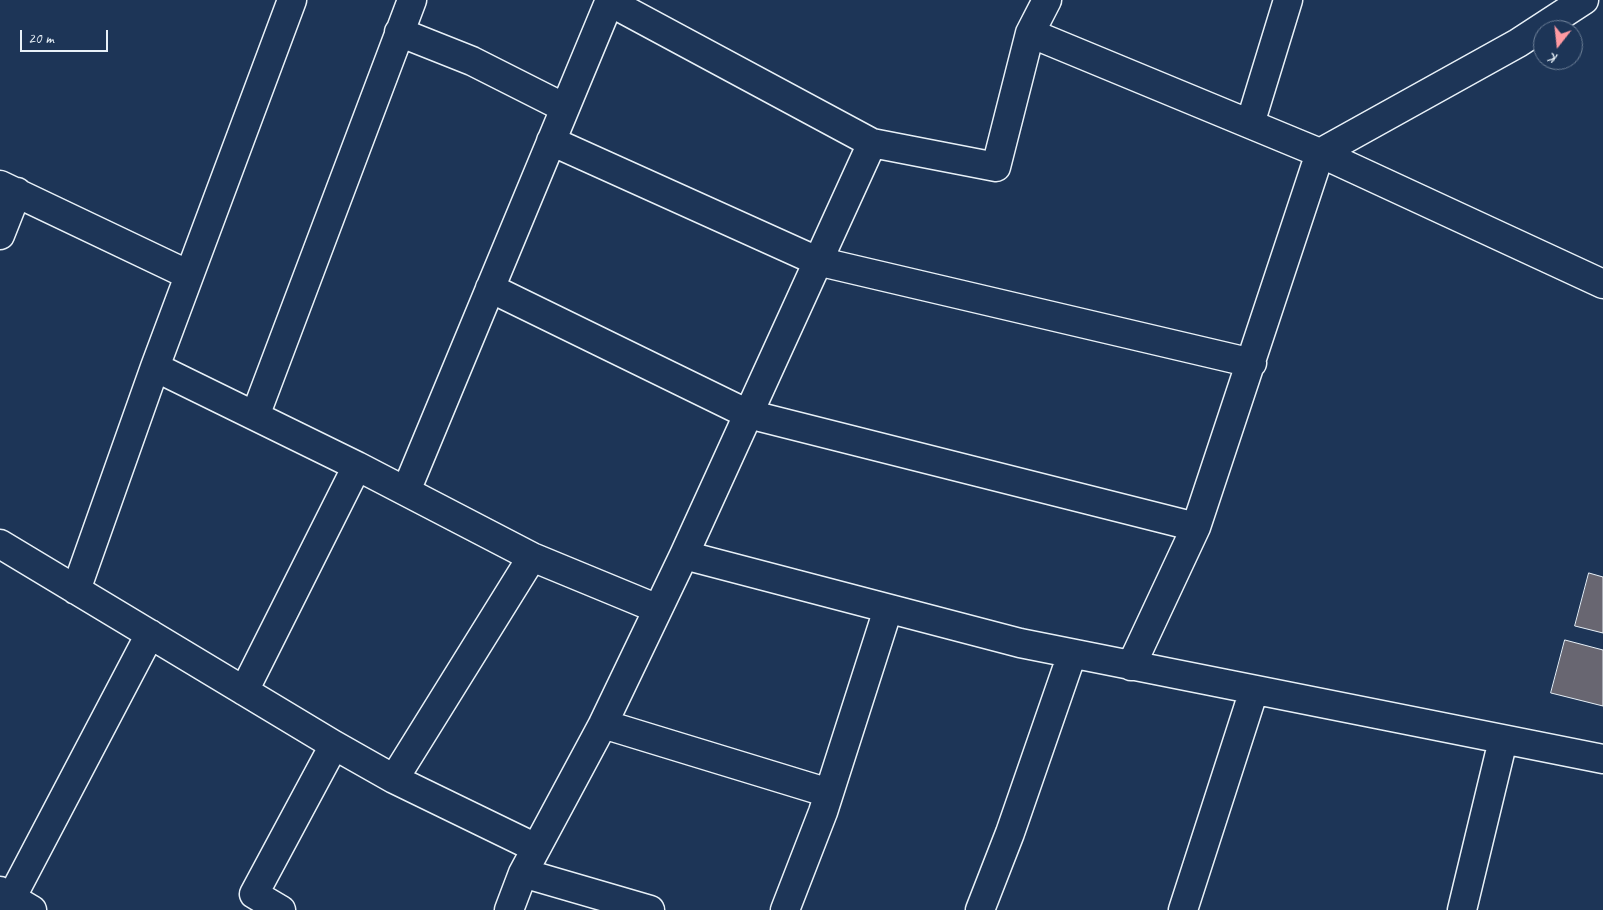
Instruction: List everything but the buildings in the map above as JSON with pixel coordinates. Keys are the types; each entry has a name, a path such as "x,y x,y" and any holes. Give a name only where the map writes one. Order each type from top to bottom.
{"street":[{"path":"76,590 155,367 292,0"},
{"path":"255,416 412,0"},
{"path":"406,491 610,1 872,143 996,166 1030,33 1046,0"},
{"path":"1250,124 1288,0"},
{"path":"1131,666 1196,527 1252,363 1320,153 1518,43 1584,0 1603,7"},
{"path":"399,32 472,61 566,108"},
{"path":"1030,33 1320,153 1603,284"},
{"path":"551,141 818,261 1252,363"},
{"path":"509,910 523,873 602,724 684,555 872,143"},
{"path":"0,235 8,188 190,275"},
{"path":"490,288 748,414 1196,527"},
{"path":"155,367 406,491 532,557 658,609"},
{"path":"244,691 356,466"},
{"path":"0,544 334,745 394,778 536,848"},
{"path":"684,555 1020,643 1603,759"},
{"path":"394,778 532,557"},
{"path":"785,910 829,793 888,609"},
{"path":"12,902 150,634"},
{"path":"980,910 1010,833 1072,654"},
{"path":"1182,910 1254,690"},
{"path":"602,724 829,793"},
{"path":"1462,910 1502,740"},
{"path":"281,910 254,894 334,745"},
{"path":"523,873 650,910"}]}
